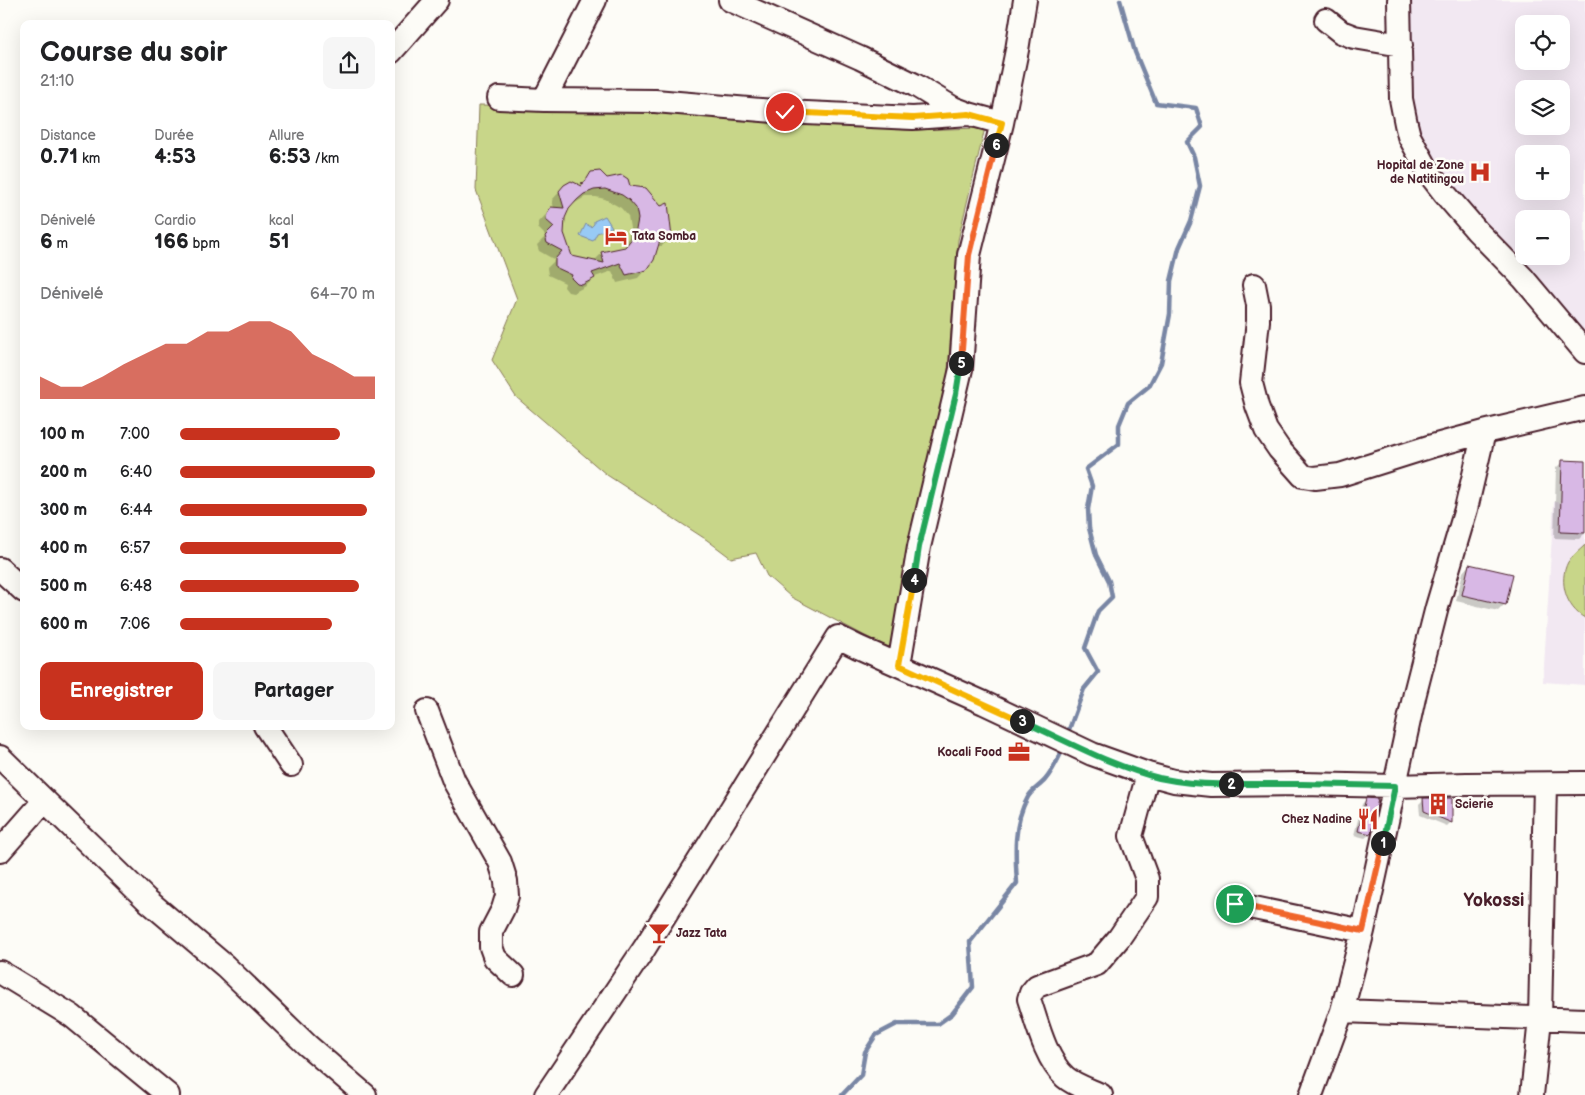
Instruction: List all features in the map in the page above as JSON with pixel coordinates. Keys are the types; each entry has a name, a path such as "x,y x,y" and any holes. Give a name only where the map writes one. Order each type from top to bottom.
{"street":[{"path":"395,47 437,0"},
{"path":"544,100 595,0"},
{"path":"730,0 860,58 915,85 953,108 1002,123"},
{"path":"899,665 919,547 961,369 969,255 1002,123 1025,0"},
{"path":"1399,0 1401,99 1409,136 1431,176 1445,194 1477,231 1523,278 1585,352"},
{"path":"1326,20 1341,32 1354,37 1401,45"},
{"path":"499,98 655,101 785,112 913,118 969,114"},
{"path":"1254,285 1258,305 1258,322 1251,383 1266,430 1279,449 1303,476 1315,478 1340,475 1372,463 1484,432 1585,408"},
{"path":"1311,1095 1342,1011 1363,931 1415,692 1437,607 1466,509 1484,432"},
{"path":"0,568 20,587"},
{"path":"546,1095 649,941 838,637 1092,754 1174,781 1211,784 1395,786 1585,783"},
{"path":"427,711 454,781 500,862 506,881 506,896 503,909 492,932 491,947 495,958 513,975"},
{"path":"268,730 291,766"},
{"path":"0,757 147,900 225,966 307,1045 364,1095"},
{"path":"1101,1095 1066,1078 1060,1072 1044,1046 1029,999 1037,986 1097,964 1119,938 1147,897 1147,879 1131,836 1148,774"},
{"path":"1532,1095 1540,1019 1545,784"},
{"path":"0,851 44,801"},
{"path":"1235,904 1363,931"},
{"path":"0,972 72,1016 168,1095"},
{"path":"1342,1011 1585,1020"}],"shaded area":[{"name":"Hopital de Zone de Natitingou","path":"1406,0 1585,0 1585,345 1448,194 1401,110"},
{"path":"1554,502 1585,504 1585,685 1543,682"}],"green space":[{"path":"479,105 666,108 906,130 985,128 958,240 946,396 892,650 791,597 767,576 756,553 731,558 707,540 607,475 516,397 492,360 517,299 476,190"},
{"path":"1585,545 1585,618 1578,614 1569,601 1564,585 1564,577 1568,562"}],"water":[{"path":"605,216 612,227 597,233 593,241 580,236 586,224 591,227 594,221"}],"building":[{"path":"600,171 607,178 622,175 628,179 630,186 646,188 661,206 668,203 672,238 661,237 654,260 647,270 626,275 620,263 592,273 595,278 582,285 577,284 571,278 572,275 555,267 555,259 562,251 547,243 545,236 554,227 546,220 547,213 551,207 564,208 559,191 564,185 571,181 582,186 584,184 581,183 585,182 591,172","holes":["605,189 622,195 636,208 638,219 635,235 625,247 601,252 604,263 572,256 564,233 565,218 569,209 584,194 594,190"]},
{"path":"1562,460 1585,461 1585,533 1560,532"},
{"path":"1469,564 1513,574 1506,605 1462,595"},
{"path":"1366,798 1378,799 1371,834 1358,831"},
{"name":"Scierie","path":"1423,798 1452,798 1452,823 1424,811"}],"waterway":[{"path":"1067,735 1084,689 1098,672 1085,648 1098,611 1112,597 1109,581 1096,555 1089,528 1088,509 1092,486 1086,469 1119,444 1119,425 1128,403 1149,386 1161,363 1170,314 1171,281 1179,248 1191,221 1200,186 1194,157 1187,142 1202,127 1196,108 1156,103 1135,52 1120,0"},
{"path":"842,1095 861,1075 865,1052 876,1035 897,1024 938,1024 952,1014 973,987 970,942 1017,883 1016,839 1023,807 1030,795 1050,773 1064,747"}],"place":[{"name":"Hopital de Zone de Natitingou","path":"1480,172"},
{"name":"Tata Somba","path":"616,236"},
{"name":"Kocali Food","path":"1019,752"},
{"name":"Scierie","path":"1438,804"},
{"name":"Chez Nadine","path":"1368,819"},
{"name":"Jazz Tata","path":"659,933"}],"district":[{"name":"Yokossi","path":"1494,900"}],"route":[{"path":"785,112 913,118 969,114 1002,123 969,255 961,369 919,547 899,665 1092,754 1160,778 1211,784 1395,786 1363,931 1235,904"}]}
